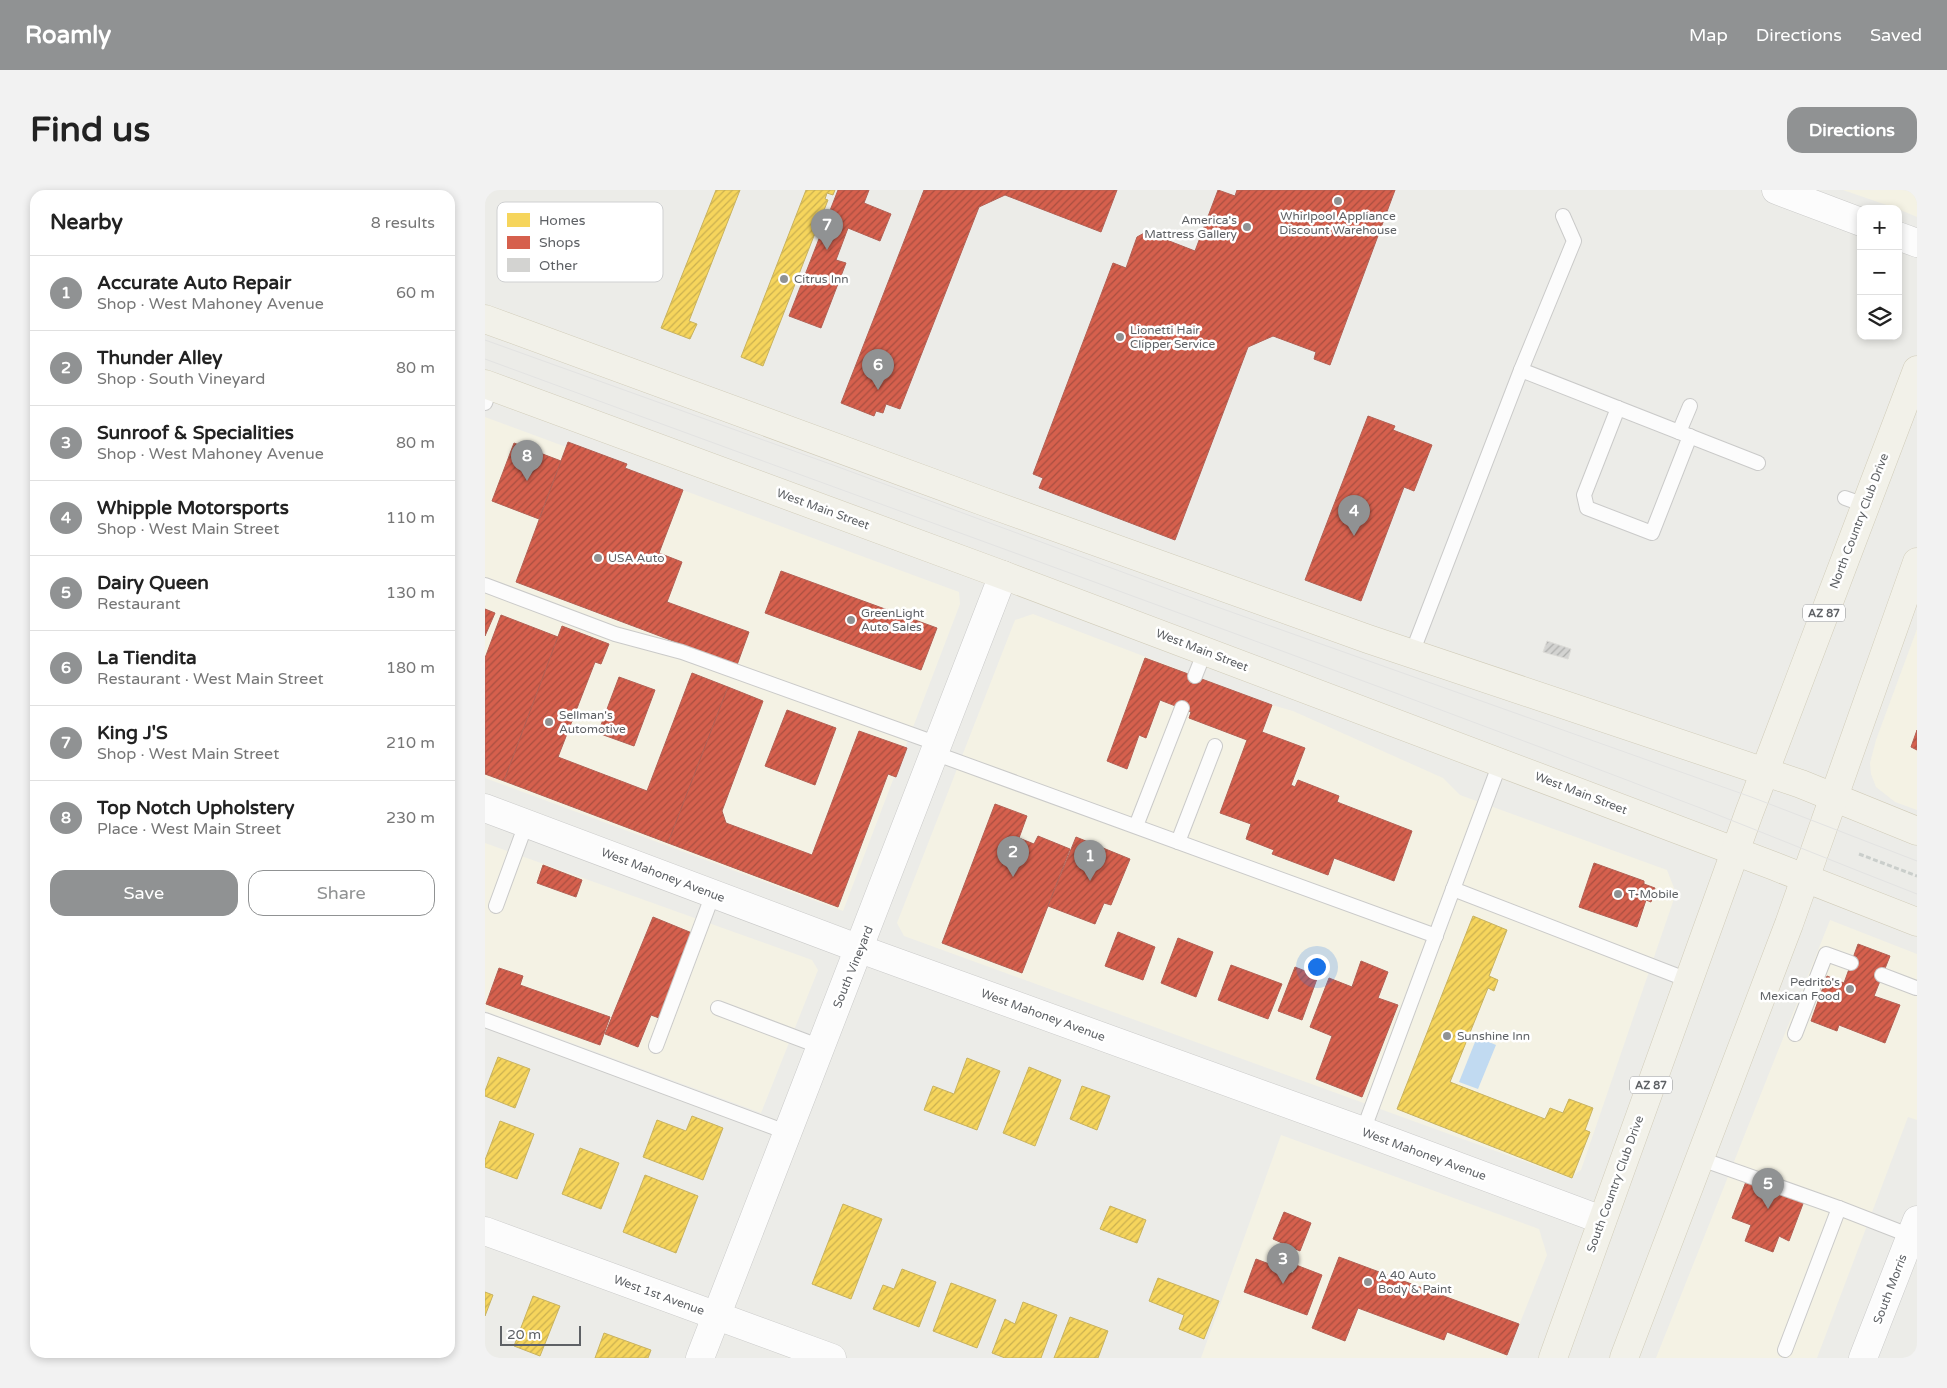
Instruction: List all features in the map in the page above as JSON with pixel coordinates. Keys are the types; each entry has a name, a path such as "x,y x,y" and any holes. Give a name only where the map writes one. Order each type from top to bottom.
{"main road":[{"path":"485,320 982,501 1412,653 1765,771 1917,831"},
{"name":"North Country Club Drive","path":"1749,813 1765,771 1855,502 1917,370"},
{"name":"West Main Street","path":"487,391 1003,575 1735,851 1917,922"},
{"path":"1624,1358 1701,1159 1819,840 1917,562"},
{"name":"South Country Club Drive","path":"1553,1358 1749,813"}],"street":[{"path":"1776,190 1857,220"},
{"path":"1902,237 1917,243"},
{"name":"South Vineyard","path":"699,1358 786,1132 860,949 1003,575"},
{"name":"West Mahoney Avenue","path":"485,808 860,949 1363,1131 1602,1220"},
{"name":"South Morris","path":"1863,1358 1914,1228"},
{"name":"West 1st Avenue","path":"485,1231 832,1358"}],"lane":[{"path":"1412,653 1521,370 1574,241 1563,216"},
{"path":"1521,370 1758,463"},
{"path":"1618,408 1584,495 1587,508 1652,534 1685,434 1690,406"},
{"path":"485,585 615,634 682,652 1178,842 1436,936"},
{"path":"1195,676 1205,651"},
{"path":"1136,826 1182,708"},
{"path":"1178,842 1215,746"},
{"path":"1363,1131 1500,762"},
{"path":"496,906 526,824"},
{"path":"1453,889 1688,980"},
{"path":"657,1046 713,894"},
{"path":"1795,1034 1826,954 1851,963"},
{"path":"1882,975 1915,988"},
{"path":"718,1008 821,1047"},
{"path":"485,1020 786,1132"},
{"path":"1701,1159 1839,1208 1914,1228"},
{"path":"1785,1350 1839,1208"}],"path":[{"path":"1859,854 1917,876"}],"shaded area":[{"path":"1843,190 1917,190 1917,217 1902,211 1902,205 1886,205"},
{"path":"485,417 959,592 960,604 843,911 485,778"},
{"path":"1033,614 1272,705 1293,711 1443,778 1460,795 1667,870 1676,893 1581,1170 1570,1178 904,936 897,923 1015,620"},
{"path":"1917,629 1917,810 1895,802 1876,787 1871,774 1870,763 1876,740"},
{"path":"485,843 812,960 818,970 761,1113 485,1011"},
{"path":"1830,920 1917,954 1917,1120 1908,1117 1817,1358 1656,1358"},
{"path":"1281,1135 1539,1229 1547,1255 1506,1358 1201,1358"}],"water":[{"path":"1477,1037 1496,1045 1478,1089 1459,1082"}],"building: Homes":[{"path":"716,190 740,190 689,321 697,324 690,339 661,328"},
{"name":"Citrus Inn","path":"806,190 835,190 833,195 827,193 825,199 828,200 763,366 741,357"},
{"name":"Sunshine Inn","path":"1473,916 1507,930 1489,976 1498,980 1494,991 1488,988 1450,1082 1545,1119 1550,1108 1563,1113 1569,1099 1593,1108 1585,1130 1590,1132 1572,1178 1397,1109"},
{"path":"498,1057 530,1069 515,1108 485,1096 485,1091"},
{"path":"967,1058 1000,1071 977,1130 924,1110 933,1086 954,1094"},
{"path":"1029,1067 1061,1080 1035,1146 1003,1133"},
{"path":"1082,1086 1110,1096 1097,1130 1070,1119"},
{"path":"692,1116 723,1128 703,1180 643,1157 657,1120 686,1131"},
{"path":"500,1121 534,1134 517,1179 485,1167 485,1160"},
{"path":"580,1148 619,1163 601,1209 562,1194"},
{"path":"645,1175 698,1196 676,1253 623,1232"},
{"path":"843,1204 882,1219 851,1299 812,1284"},
{"path":"1110,1206 1146,1220 1137,1243 1100,1229"},
{"path":"902,1269 936,1282 919,1327 873,1309 883,1285 894,1289"},
{"path":"1158,1278 1219,1301 1204,1339 1179,1329 1184,1315 1149,1301"},
{"path":"951,1283 996,1300 977,1348 933,1331"},
{"path":"485,1292 493,1295 485,1316"},
{"path":"533,1296 560,1306 540,1356 514,1346"},
{"path":"1023,1302 1057,1315 1041,1358 1005,1358 992,1353 1005,1319 1015,1324"},
{"path":"1070,1317 1108,1331 1098,1358 1054,1358"},
{"path":"604,1333 651,1350 648,1358 595,1358"}],"building: Shops":[{"path":"838,190 869,190 864,203 891,214 880,241 848,228 836,260 846,263 821,328 789,316"},
{"path":"924,190 1117,190 1101,232 1005,195 979,207 900,409 886,404 883,413 876,411 874,416 841,403"},
{"path":"1218,190 1235,196 1237,190 1395,190 1330,365 1314,359 1316,352 1273,336 1248,347 1175,540 1039,488 1043,478 1033,474 1113,263 1126,268 1137,237 1146,232 1195,251"},
{"path":"1368,416 1395,426 1393,430 1432,445 1414,491 1404,487 1361,601 1305,580"},
{"name":"USA Auto","path":"568,442 627,464 625,468 683,490 659,553 682,562 667,602 749,632 737,665 516,582"},
{"path":"514,443 561,461 539,519 492,501"},
{"name":"GreenLight Auto Sales","path":"781,571 937,628 921,670 765,613"},
{"path":"485,609 495,613 485,636"},
{"path":"501,615 558,637 504,781 485,774 485,658"},
{"name":"Sellman's Automotive","path":"562,626 609,644 601,664 595,662 558,757 647,791 692,673 728,687 668,843 504,781"},
{"path":"1145,658 1272,705 1262,732 1305,748 1291,785 1295,787 1298,780 1339,796 1337,802 1412,831 1394,881 1334,858 1328,875 1272,854 1274,850 1246,839 1251,824 1220,813 1247,740 1189,718 1191,712 1160,700 1146,738 1139,735 1127,769 1107,761"},
{"path":"619,677 655,690 634,746 598,733"},
{"path":"728,687 763,701 722,811 726,823 812,855 859,731 907,748 896,777 888,774 838,907 668,843"},
{"path":"787,710 836,728 815,785 765,766"},
{"path":"1917,730 1917,750 1911,747"},
{"path":"995,804 1027,816 1019,838 1034,844 1038,836 1070,849 1022,973 942,943"},
{"path":"1076,837 1130,859 1111,905 1104,903 1095,924 1048,906"},
{"name":"T-Mobile","path":"1594,863 1644,881 1644,884 1655,888 1651,902 1646,900 1637,927 1579,907"},
{"path":"543,865 582,880 576,897 537,883"},
{"path":"653,917 692,933 659,1018 651,1015 638,1047 605,1034"},
{"path":"1118,932 1155,947 1143,980 1105,966"},
{"path":"1178,938 1213,952 1196,997 1161,983"},
{"name":"Pedrito's Mexican Food","path":"1858,944 1890,956 1874,996 1900,1005 1885,1043 1839,1025 1837,1031 1811,1021 1827,976 1844,983"},
{"path":"1361,961 1388,972 1378,998 1398,1005 1362,1097 1316,1079 1332,1036 1310,1027 1329,978 1352,987"},
{"path":"1231,965 1282,984 1268,1019 1218,1000"},
{"path":"1295,967 1318,976 1302,1020 1278,1011"},
{"path":"499,968 523,976 520,985 610,1017 600,1045 486,1004"},
{"path":"1747,1179 1804,1201 1789,1241 1779,1236 1773,1252 1745,1241 1751,1225 1732,1218"},
{"path":"1284,1212 1311,1223 1300,1251 1273,1239"},
{"name":"A 40 Auto Body & Paint","path":"1339,1257 1519,1324 1507,1355 1447,1332 1444,1340 1358,1308 1345,1341 1312,1328"},
{"path":"1256,1259 1293,1273 1296,1265 1322,1275 1307,1315 1244,1292"}],"building: Other":[{"path":"1547,641 1571,649 1568,659 1543,652"}],"tram line":[{"path":"485,340 833,465 1206,603 1754,798 1917,861"},
{"path":"485,359 1399,694 1703,809 1917,894"}],"place":[{"name":"Whirlpool Appliance Discount Warehouse","path":"1338,201"},
{"name":"America's Mattress Gallery","path":"1247,227"},
{"name":"King J'S","path":"827,250"},
{"name":"Citrus Inn","path":"784,279"},
{"name":"Lionetti Hair Clipper Service","path":"1120,337"},
{"name":"La Tiendita","path":"878,390"},
{"name":"Top Notch Upholstery","path":"527,481"},
{"name":"Whipple Motorsports","path":"1354,536"},
{"name":"USA Auto","path":"598,558"},
{"name":"GreenLight Auto Sales","path":"851,620"},
{"name":"Sellman's Automotive","path":"549,722"},
{"name":"Thunder Alley","path":"1013,877"},
{"name":"Accurate Auto Repair","path":"1090,881"},
{"name":"T-Mobile","path":"1618,894"},
{"name":"Pedrito's Mexican Food","path":"1850,989"},
{"name":"Sunshine Inn","path":"1447,1036"},
{"name":"Dairy Queen","path":"1768,1209"},
{"name":"A 40 Auto Body & Paint","path":"1368,1282"},
{"name":"Sunroof & Specialities","path":"1283,1284"}]}
